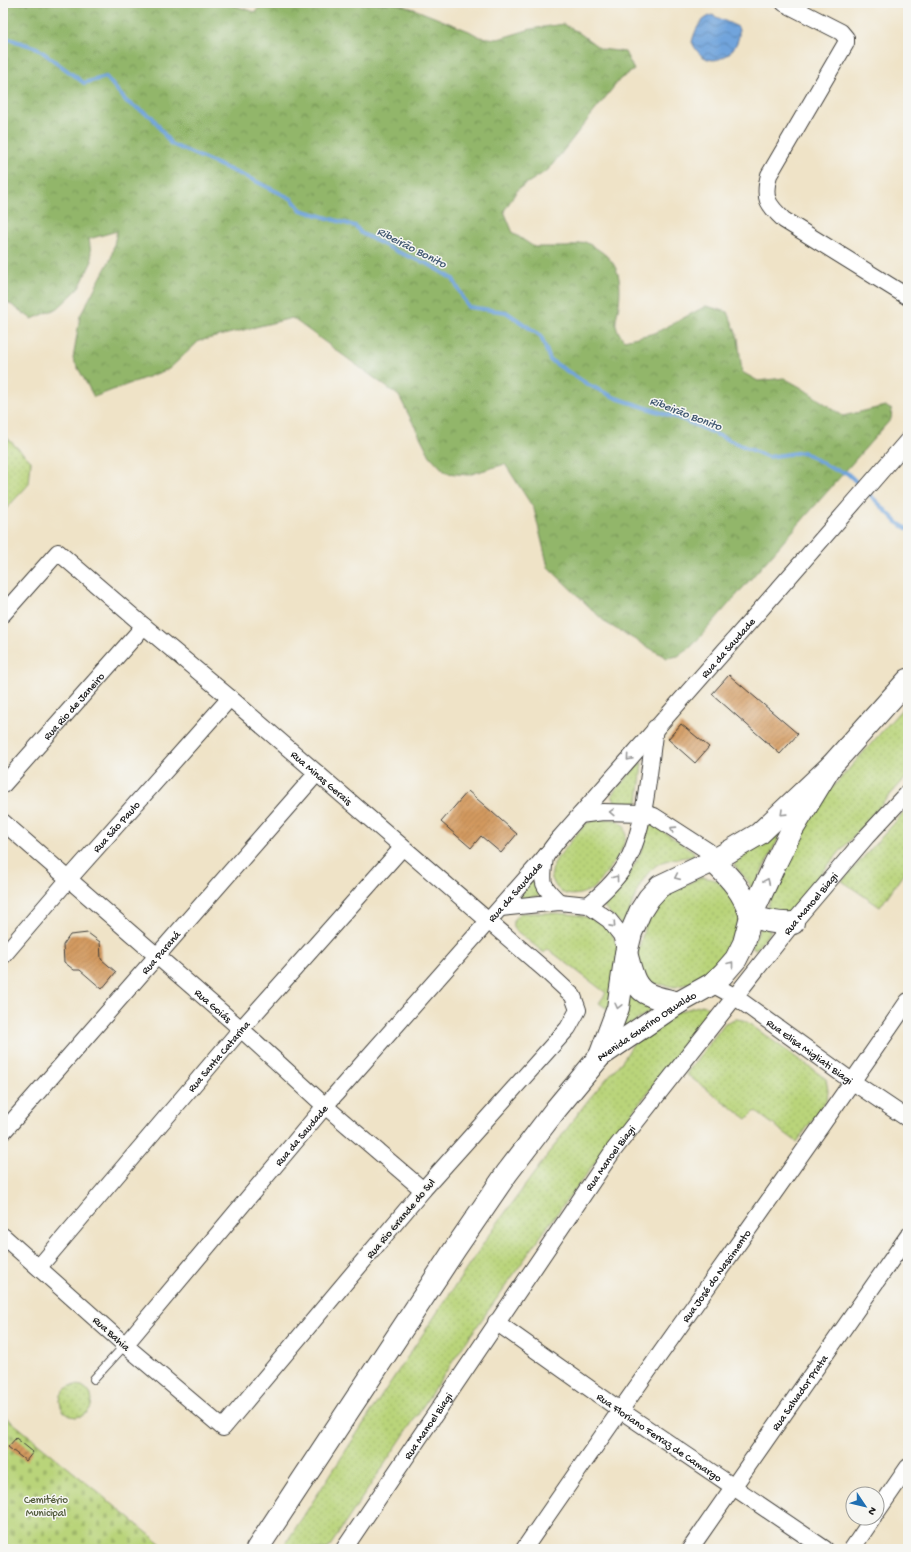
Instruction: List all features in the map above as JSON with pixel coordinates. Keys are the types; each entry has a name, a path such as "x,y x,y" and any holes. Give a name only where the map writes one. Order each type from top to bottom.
{"main road":[{"name":"Avenida Guerino Oswaldo","path":"600,1056 618,1008 626,953 631,933 640,912 649,898 660,886 713,861 759,834 831,766 908,680"},
{"name":"Avenida Guerino Oswaldo","path":"600,1056 678,1003 712,984 736,959 744,943 751,916 774,866 792,830 831,766"},
{"path":"713,861 734,881 748,905 751,916 768,922 781,924 793,923"},
{"path":"626,953 633,979 641,989 649,995 678,1003"},
{"path":"257,1549 455,1249 507,1173 556,1109 600,1056"}],"street":[{"path":"784,3 841,32 846,38 846,43 769,175 765,189 767,199 774,210 784,220 908,297"},
{"name":"Rua da Saudade","path":"125,1345 325,1106 501,908 655,728 844,516 908,440"},
{"name":"Rua Minas Gerais","path":"3,614 58,552 230,698 488,921 573,996 578,1010"},
{"name":"Rua Rio de Janeiro","path":"3,785 144,626"},
{"name":"Rua São Paulo","path":"3,956 68,880 230,698"},
{"path":"588,905 605,891 616,878 628,859 639,832 655,728"},
{"name":"Rua Paraná","path":"3,1132 317,773"},
{"name":"Rua Manoel Biagi","path":"344,1549 613,1151 793,923 867,836 908,792"},
{"path":"580,815 603,812 643,813 654,816 708,852 713,861"},
{"name":"Rua Goiás","path":"3,822 156,957 241,1029 325,1106 423,1190"},
{"name":"Rua Santa Catarina","path":"39,1267 241,1029 402,848"},
{"path":"545,857 542,880 547,891 559,902"},
{"path":"501,908 559,902 588,905 609,920 621,935 626,953"},
{"name":"Rua Elisa Migliati Biagi","path":"712,984 734,996 853,1082 908,1119"},
{"name":"Rua José do Nascimento","path":"524,1549 620,1410 853,1082 908,1001"},
{"name":"Rua Rio Grande do Sul","path":"222,1428 423,1190 568,1028 578,1010"},
{"name":"Rua Bahia","path":"3,1236 125,1345 222,1428"},
{"name":"Rua Salvador Prata","path":"690,1549 908,1236"},
{"name":"Rua Floriano Ferraz de Camargo","path":"496,1322 620,1410 825,1549"},
{"path":"885,1500 908,1467"},
{"path":"852,1549 868,1526"}],"lane":[{"path":"94,1379 125,1345"}],"green space":[{"path":"3,3 226,3 255,12 263,3 394,3 414,9 469,31 480,37 498,39 531,29 563,24 578,32 601,49 625,52 634,70 620,79 548,170 518,189 504,211 513,233 534,247 568,247 585,242 604,253 615,266 620,282 616,326 624,340 655,333 706,306 728,312 738,338 742,372 758,381 784,378 802,388 843,416 885,406 892,410 891,419 691,647 678,656 667,658 606,623 548,567 534,509 505,464 468,475 446,473 430,456 399,396 292,318 199,341 169,369 94,397 73,359 80,316 111,258 117,231 89,239 92,261 79,288 58,308 32,319 3,299"},
{"path":"3,434 31,461 29,484 3,512"},
{"path":"908,702 908,775 842,849 788,913 765,912 801,829 825,796"},
{"path":"640,763 642,763 638,802 636,805 616,803 612,796 613,793"},
{"path":"908,808 908,868 880,907 842,881"},
{"path":"600,819 616,820 624,826 626,834 620,853 614,863 592,889 571,895 561,892 556,887 551,877 556,860 585,824"},
{"path":"652,824 694,852 693,856 665,861 656,865 649,872 638,889 624,927 604,907 619,889 638,859 649,826"},
{"path":"780,826 784,828 752,890 748,881 734,865 739,858"},
{"path":"702,877 721,881 739,909 740,919 734,941 728,954 702,979 675,987 653,983 646,979 637,962 638,951 646,923 659,902 669,893"},
{"path":"532,880 541,893 538,896 521,899 518,897"},
{"path":"520,913 550,913 581,916 595,920 607,928 615,939 618,955 611,1012 599,1003 606,993 548,949 544,953 513,928 514,920"},
{"path":"761,926 771,931 756,949 751,947"},
{"path":"628,992 655,1007 623,1030 619,1027"},
{"path":"702,1005 708,1007 708,1012 555,1216 461,1349 328,1549 282,1549 384,1392 494,1228 588,1100 623,1060 635,1041 670,1014"},
{"path":"736,1019 744,1020 826,1079 828,1091 827,1099 797,1142 755,1111 747,1119 686,1074 725,1023"},
{"path":"73,1385 79,1385 89,1392 92,1401 91,1407 85,1414 79,1417 73,1417 63,1410 60,1404 60,1398 67,1388"},
{"name":"Cemitério Municipal","path":"3,1415 22,1430 167,1549 3,1549"}],"water":[{"path":"712,15 738,27 739,35 737,43 731,51 724,57 716,60 707,59 699,53 692,42 701,22"}],"building":[{"path":"729,675 798,734 780,754 712,694"},
{"path":"681,724 709,747 695,763 668,739"},
{"path":"468,791 517,834 501,853 481,836 471,848 441,822"},
{"path":"88,933 100,942 101,959 116,972 102,989 80,970 74,970 64,962 63,945 70,935"},
{"path":"16,1438 33,1452 26,1461 8,1447"}],"waterway":[{"name":"Ribeirão Bonito","path":"3,37 37,48 84,83 106,77 127,102 152,117 171,144 251,179 292,199 301,210 355,226 361,233 398,252 430,265 453,279 468,307 506,312 541,336 550,360 587,384 616,398 681,419 768,457 803,452 833,469 847,473 862,487"},
{"name":"Ribeirão Bonito","path":"867,492 899,524 908,529"}]}
